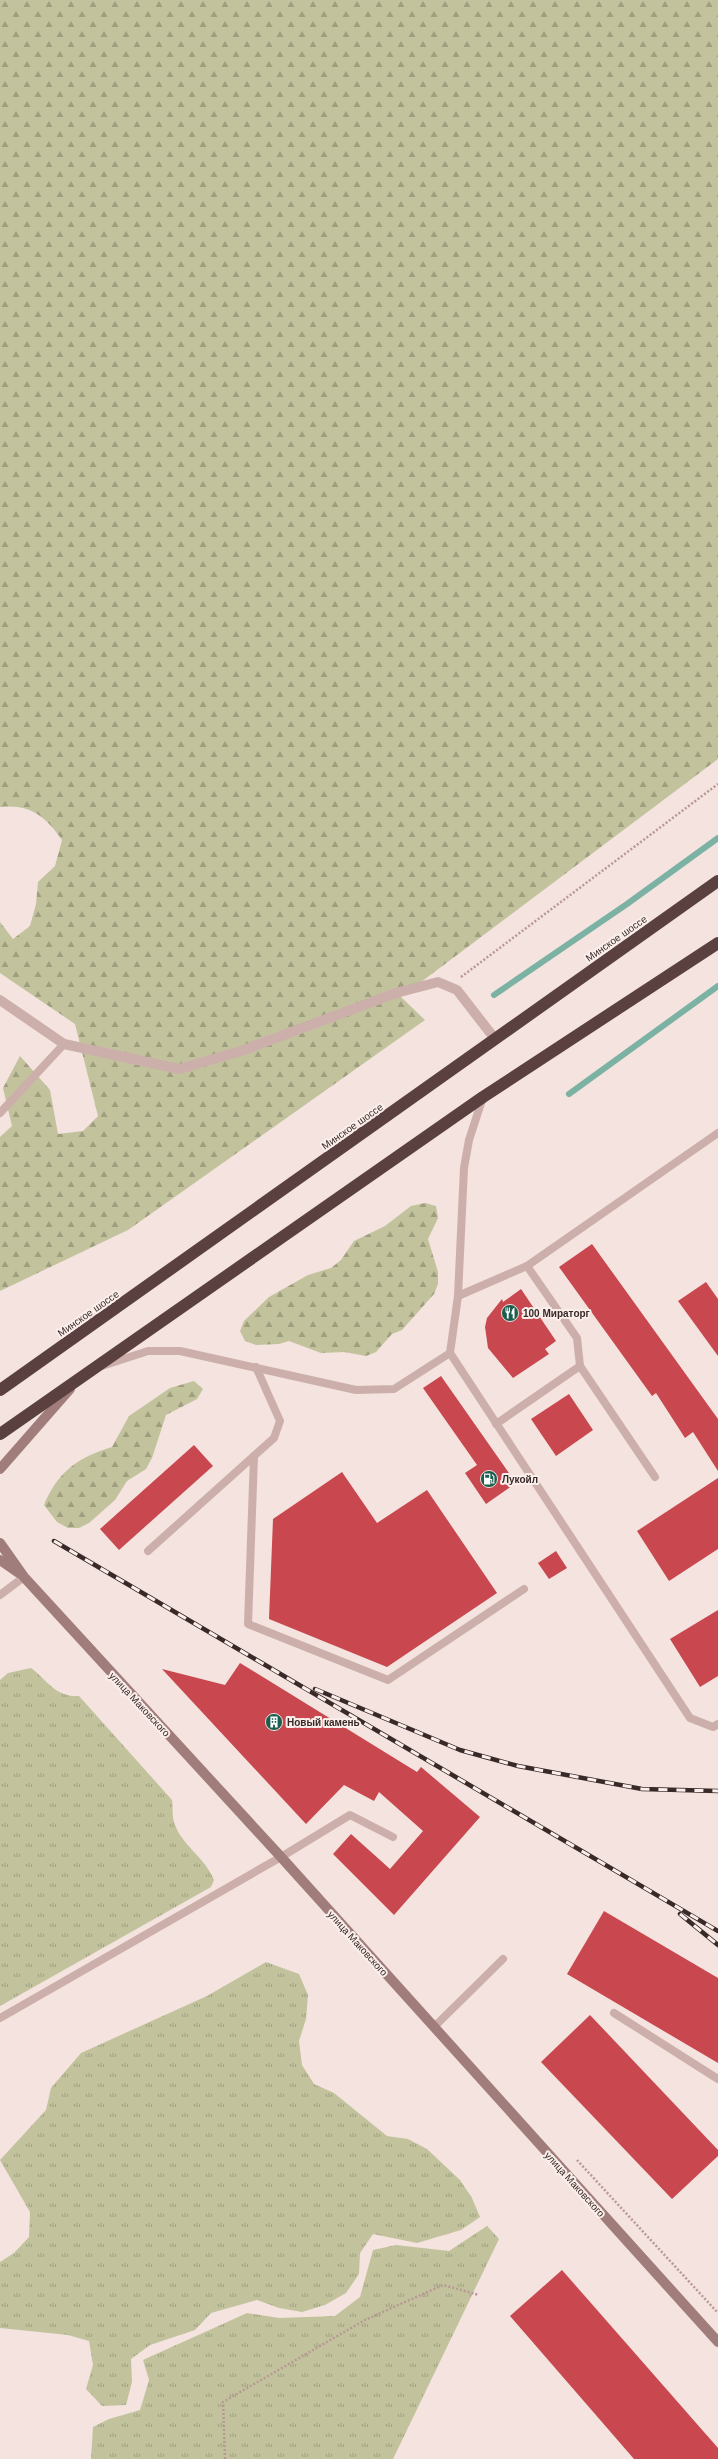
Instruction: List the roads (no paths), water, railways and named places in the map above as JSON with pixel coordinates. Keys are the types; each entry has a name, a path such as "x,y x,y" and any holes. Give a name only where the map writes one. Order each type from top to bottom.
{"highway":[{"name":"Минское шоссе","path":"0,1390 718,881"},
{"path":"0,1434 483,1098 718,943"}],"main road":[{"path":"0,1469 86,1373"},
{"name":"улица Маковского","path":"0,1543 24,1576 718,2342"},
{"path":"0,1560 24,1576"}],"street":[{"path":"0,1000 64,1044 179,1069 241,1051 396,993 438,982 457,990 495,1039"}],"lane":[{"path":"0,1113 64,1044"},
{"path":"483,1098 469,1140 464,1168 458,1296 450,1353 690,1718 716,1727"},
{"path":"458,1296 527,1266 718,1133"},
{"path":"527,1266 577,1338 580,1366 655,1477"},
{"path":"86,1373 148,1351 173,1351 256,1367 356,1390 394,1389 450,1353"},
{"path":"496,1424 580,1366"},
{"path":"148,1551 274,1438 280,1421 256,1367"},
{"path":"254,1456 248,1624 388,1680 524,1589"},
{"path":"0,1595 24,1576"},
{"path":"0,2018 281,1858 350,1816 393,1837"},
{"path":"434,2027 502,1959"},
{"path":"614,2013 718,2079"}],"waterway":[{"path":"494,995 627,904 718,838"},
{"path":"569,1094 718,986"}],"railway":[{"path":"54,1541 718,1931"},
{"path":"315,1689 460,1750 518,1766 642,1789 718,1791"},
{"path":"680,1914 718,1945"}],"place":[{"name":"100 Мираторг","path":"510,1313"},
{"name":"Лукойл","path":"489,1479"},
{"name":"Новый камень","path":"274,1722"}]}
